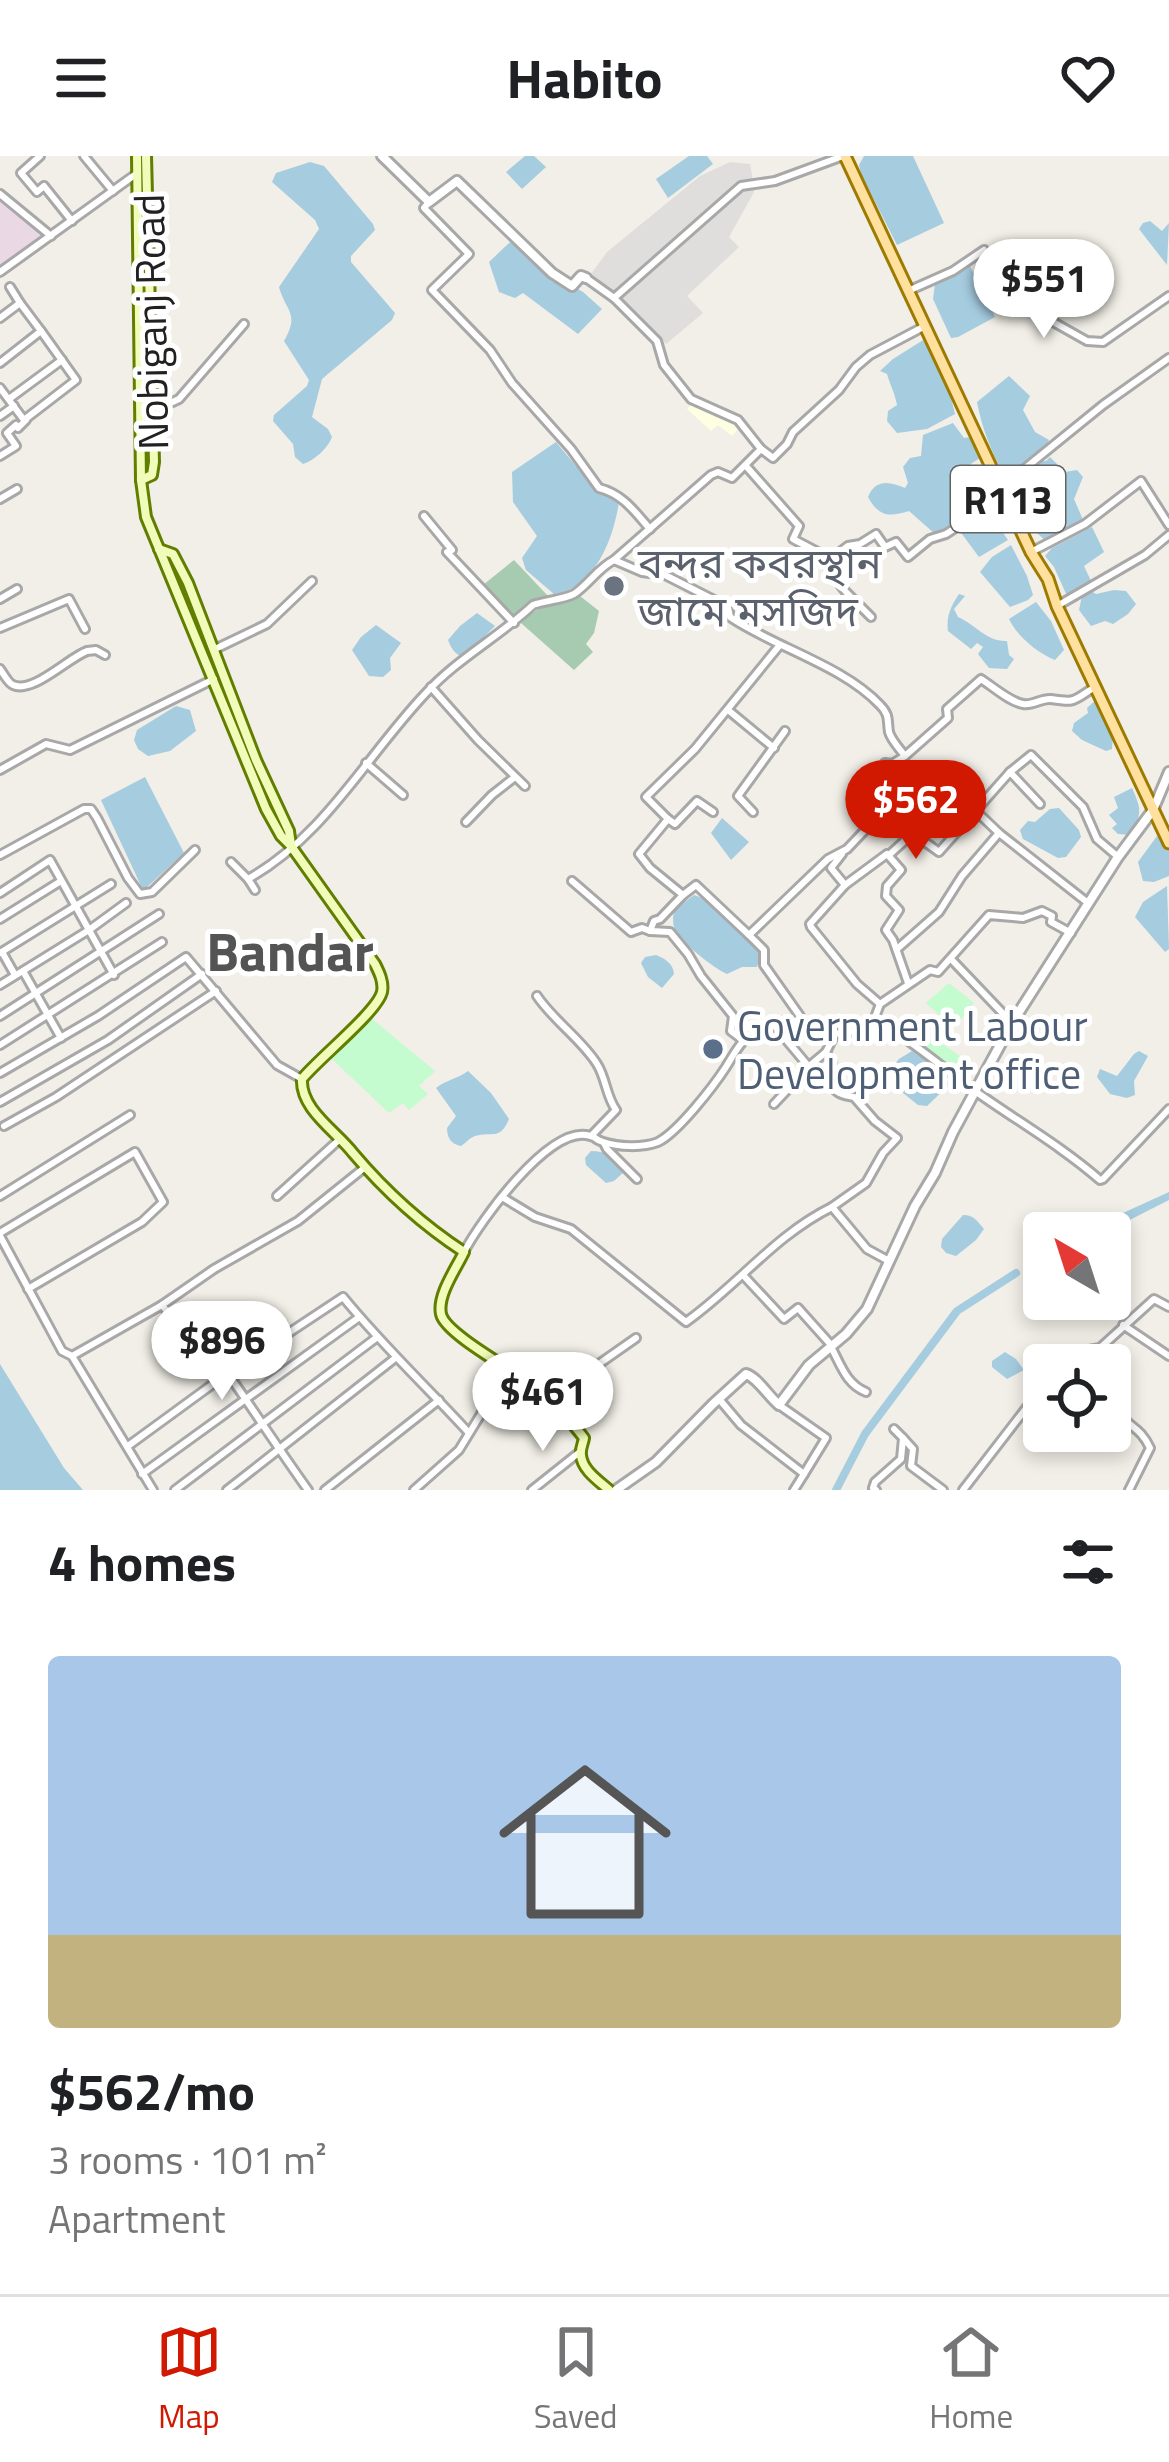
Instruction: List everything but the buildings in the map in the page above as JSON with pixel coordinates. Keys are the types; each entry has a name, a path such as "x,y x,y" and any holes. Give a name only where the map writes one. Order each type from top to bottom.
{"main road":[{"name":"Nobiganj Road","path":"136,156 141,174 154,470 141,480"},
{"name":"Nobiganj Road","path":"146,156 141,174 141,480 146,517 252,780 291,846"},
{"name":"R113","path":"844,156 1169,842"},
{"name":"Nobiganj Road","path":"159,549 178,560 256,760 284,818 291,846"},
{"path":"188,618 199,614"},
{"path":"291,846 375,964 382,983 382,992 369,1011 302,1078 302,1090 392,1197 464,1252 441,1300 443,1321 461,1339 546,1395 584,1438 580,1457 590,1474 613,1490"}],"street":[{"path":"40,156 21,173 37,192 44,186 72,220"},
{"path":"84,156 113,191"},
{"path":"382,156 429,202"},
{"path":"614,298 741,186 775,181 844,156"},
{"path":"0,272 141,174"},
{"path":"650,529 625,500 599,488 490,350 432,290 470,254 424,208 429,202 458,181 552,272 572,286 581,276 586,278 614,298 657,340 664,365 691,399 737,420 772,458 856,367 925,326"},
{"path":"0,194 51,236"},
{"path":"908,291 953,271 984,250 998,273 1055,323 1087,340 1103,342 1169,296"},
{"path":"0,457 16,446 7,433 76,381 10,287"},
{"path":"0,318 20,303"},
{"path":"153,411 179,399 244,324"},
{"path":"0,363 41,331"},
{"path":"871,616 830,572 831,559 876,534 886,547 896,542 908,557 1004,491 1103,405 1169,358"},
{"path":"0,416 62,359"},
{"path":"0,388 26,419"},
{"path":"248,879 323,820 431,688 533,605 573,594 714,472 732,478 760,449"},
{"path":"746,466 799,526 793,539 831,559"},
{"path":"1031,552 1085,524 1141,481 1169,525"},
{"path":"0,499 16,489"},
{"path":"424,516 452,550 447,553 514,623"},
{"path":"1057,606 1145,555 1169,535"},
{"path":"614,560 705,593 728,607 730,617 858,687 890,718 890,733 905,756"},
{"path":"213,650 267,624 312,581"},
{"path":"0,599 17,589"},
{"path":"0,628 70,599 85,629"},
{"path":"713,812 697,801 675,824 646,797 695,749 779,646"},
{"path":"0,668 9,682 19,686 41,680 87,651 104,655"},
{"path":"1096,686 1072,703 1045,698 1028,705 981,679 947,709 948,718 905,756 885,763 867,784 939,852 1010,772 1028,754 1035,756 1083,807 1097,838 1118,857"},
{"path":"0,770 46,744 70,750 214,680"},
{"path":"431,688 525,786"},
{"path":"728,710 774,748"},
{"path":"753,812 738,796 785,731"},
{"path":"366,763 403,794"},
{"path":"1010,772 1040,804"},
{"path":"779,1405 808,1365 867,1309 1012,1023 1153,810 1169,772"},
{"path":"466,822 515,777"},
{"path":"845,885 831,868 887,807"},
{"path":"0,854 84,808 98,818 140,893 152,892 195,850"},
{"path":"976,811 1088,903"},
{"path":"668,819 639,854 683,895"},
{"path":"880,1004 856,984 811,924 845,885 867,866 890,855 914,832"},
{"path":"896,950 939,912 999,833"},
{"path":"749,935 828,860 847,849"},
{"path":"890,855 902,868 887,886 885,894 899,910 886,930 908,983"},
{"path":"0,893 50,860 114,975"},
{"path":"231,862 255,890"},
{"path":"0,919 62,880"},
{"path":"572,881 631,932 642,928 670,932 733,1016 731,1031 743,1040"},
{"path":"61,1038 36,994 1,951 111,884"},
{"path":"650,931 654,921 697,885 764,950 764,965 802,1019 835,1034 848,1034 868,1019 874,1020 1100,1180 1169,1109"},
{"path":"0,985 126,903"},
{"path":"874,1020 880,1004 930,970 938,972 992,914 1023,918 1042,911 1071,933"},
{"path":"0,1016 159,914"},
{"path":"0,1046 162,942"},
{"path":"0,1073 186,957 277,1065 302,1078"},
{"path":"951,959 1012,1023"},
{"path":"0,1102 108,1040 202,974"},
{"path":"4,1126 216,991"},
{"path":"537,996 601,1069 616,1110 591,1136"},
{"path":"464,1252 502,1197 553,1144 569,1136 638,1146 656,1142 707,1094 743,1040 773,1024 802,1019"},
{"path":"773,1024 808,1066"},
{"path":"774,1104 789,1083 826,1052 835,1034"},
{"path":"502,1197 572,1229 686,1322 781,1238 866,1183 897,1138 854,1097 833,1089 828,1082 832,1063 826,1052"},
{"path":"0,1196 130,1115"},
{"path":"277,1196 340,1139"},
{"path":"604,1142 637,1179"},
{"path":"28,1289 142,1222 164,1202 135,1152 0,1234 28,1289 62,1352 72,1357 153,1490"},
{"path":"72,1357 298,1221 364,1168"},
{"path":"832,1207 867,1249 889,1261"},
{"path":"742,1275 784,1319 798,1308 832,1346 849,1382 866,1392"},
{"path":"128,1446 343,1297 395,1359 469,1433"},
{"path":"1104,1344 1154,1300 1169,1306"},
{"path":"162,1305 177,1324 187,1317 308,1490"},
{"path":"142,1474 359,1317"},
{"path":"1123,1325 1169,1355"},
{"path":"176,1490 376,1338"},
{"path":"546,1395 635,1338"},
{"path":"227,1490 395,1359"},
{"path":"414,1490 459,1450 509,1368"},
{"path":"613,1490 656,1462 748,1374 779,1405 826,1438 794,1490"},
{"path":"719,1399 741,1425 804,1474"},
{"path":"325,1490 439,1400"},
{"path":"963,1490 1023,1411"},
{"path":"1129,1490 1150,1448 1143,1433 1131,1424"},
{"path":"893,1430 913,1449 911,1466 943,1490"},
{"path":"875,1490 875,1483 900,1462 903,1438"},
{"path":"532,1490 580,1451"}],"shaded area":[{"path":"730,162 750,164 754,186 729,237 739,247 687,296 703,313 666,344 591,274 607,252 700,176"},
{"path":"0,196 51,235 0,271"},
{"path":"691,405 741,426 732,436 718,425 711,431 687,409"},
{"path":"514,560 548,596 512,619 483,585"},
{"path":"580,596 599,611 586,644 593,652 574,670 521,623 543,607"}],"green space":[{"path":"949,983 974,1003 954,1028 926,1003"},
{"path":"371,1018 435,1071 419,1086 428,1094 409,1110 403,1103 389,1113 331,1058"},
{"path":"932,1037 966,1060 958,1073 925,1047"}],"water":[{"path":"525,156 534,156 546,167 522,189 506,172"},
{"path":"689,156 707,156 713,164 668,198 656,179"},
{"path":"864,156 913,156 944,223 897,245 861,174"},
{"path":"310,162 324,166 373,224 375,230 351,262 395,313 322,379 312,417 332,437 303,464 273,421 309,380 284,341 291,318 279,287 319,229 272,182 276,173"},
{"path":"1150,221 1162,231 1169,223 1167,265 1139,229"},
{"path":"509,243 524,243 556,276 602,309 578,334 523,293 515,298 499,292 489,262"},
{"path":"970,266 995,317 951,338 933,299 935,283"},
{"path":"928,337 955,414 927,429 897,433 887,421 888,411 897,405 895,397 887,374 880,371"},
{"path":"1009,376 1030,396 1023,410 1035,432 1049,440 1031,462 1005,477 977,402"},
{"path":"953,423 964,438 970,437 980,458 969,465 975,479 966,484 977,508 935,534 909,511 890,514 876,508 868,497 871,491 884,483 905,488 903,467 910,458 921,456 923,435"},
{"path":"556,442 595,489 619,502 612,531 592,571 555,595 526,570 522,558 537,536 513,502 512,472"},
{"path":"1050,457 1065,472 1077,470 1083,477 1074,499 1084,522 1047,542 1037,533 1035,518 1027,512 1014,484"},
{"path":"987,510 1008,540 979,557 959,530"},
{"path":"1092,527 1104,552 1084,566 1091,581 1084,590 1068,598 1045,556"},
{"path":"1011,545 1033,595 1010,607 980,572"},
{"path":"1126,591 1136,604 1113,624 1105,621 1091,626 1079,610 1082,596"},
{"path":"959,594 965,596 954,609 958,617 987,636 1007,641 1014,659 1007,669 989,668 978,654 983,647 977,643 971,649 948,631 950,611"},
{"path":"1036,602 1064,650 1055,660 1028,643 1009,619"},
{"path":"477,613 495,626 461,656 448,640"},
{"path":"376,625 401,643 390,658 391,670 383,677 369,676 352,650"},
{"path":"1097,699 1113,734 1112,749 1106,751 1072,731"},
{"path":"176,706 190,710 196,731 170,751 148,756 138,749 137,730"},
{"path":"965,771 962,785 943,804 938,807 922,797 941,772"},
{"path":"145,777 184,853 142,888 101,800"},
{"path":"1132,788 1139,817 1130,835 1118,834 1109,815 1118,808 1114,797"},
{"path":"1059,808 1081,837 1066,857 1058,858 1023,839 1020,830 1028,821 1035,822 1050,809"},
{"path":"722,818 749,842 731,860 711,833"},
{"path":"1157,836 1169,851 1169,876 1143,881 1138,862"},
{"path":"1167,886 1169,949 1165,952 1135,917 1143,902"},
{"path":"694,895 722,911 747,936 761,953 757,967 727,974 679,937 674,910"},
{"path":"656,955 668,962 674,974 662,988 648,977 641,963"},
{"path":"912,1051 950,1084 927,1106 918,1105 883,1077"},
{"path":"1139,1051 1148,1056 1134,1081 1135,1095 1110,1094 1097,1077 1100,1069 1117,1076"},
{"path":"468,1071 509,1119 499,1133 475,1136 461,1146 449,1138 447,1128 456,1116 436,1088"},
{"path":"591,1151 610,1156 624,1172 606,1183 586,1165"},
{"path":"1169,1192 1169,1200 1131,1219 1131,1212 1125,1212"},
{"path":"963,1215 973,1217 984,1229 956,1256 946,1253 942,1239"},
{"path":"1005,1352 1023,1371 1007,1379 992,1367 992,1361"},
{"path":"0,1364 64,1468 83,1490 0,1490"}],"waterway":[{"path":"836,1490 865,1434 957,1311 1016,1273"}],"place":[{"name":"বন্দর কবরস্থান জামে মসজিদ","path":"614,586"},
{"name":"Government Labour Development office","path":"713,1049"}],"district":[{"name":"Bandar","path":"290,951"}]}
